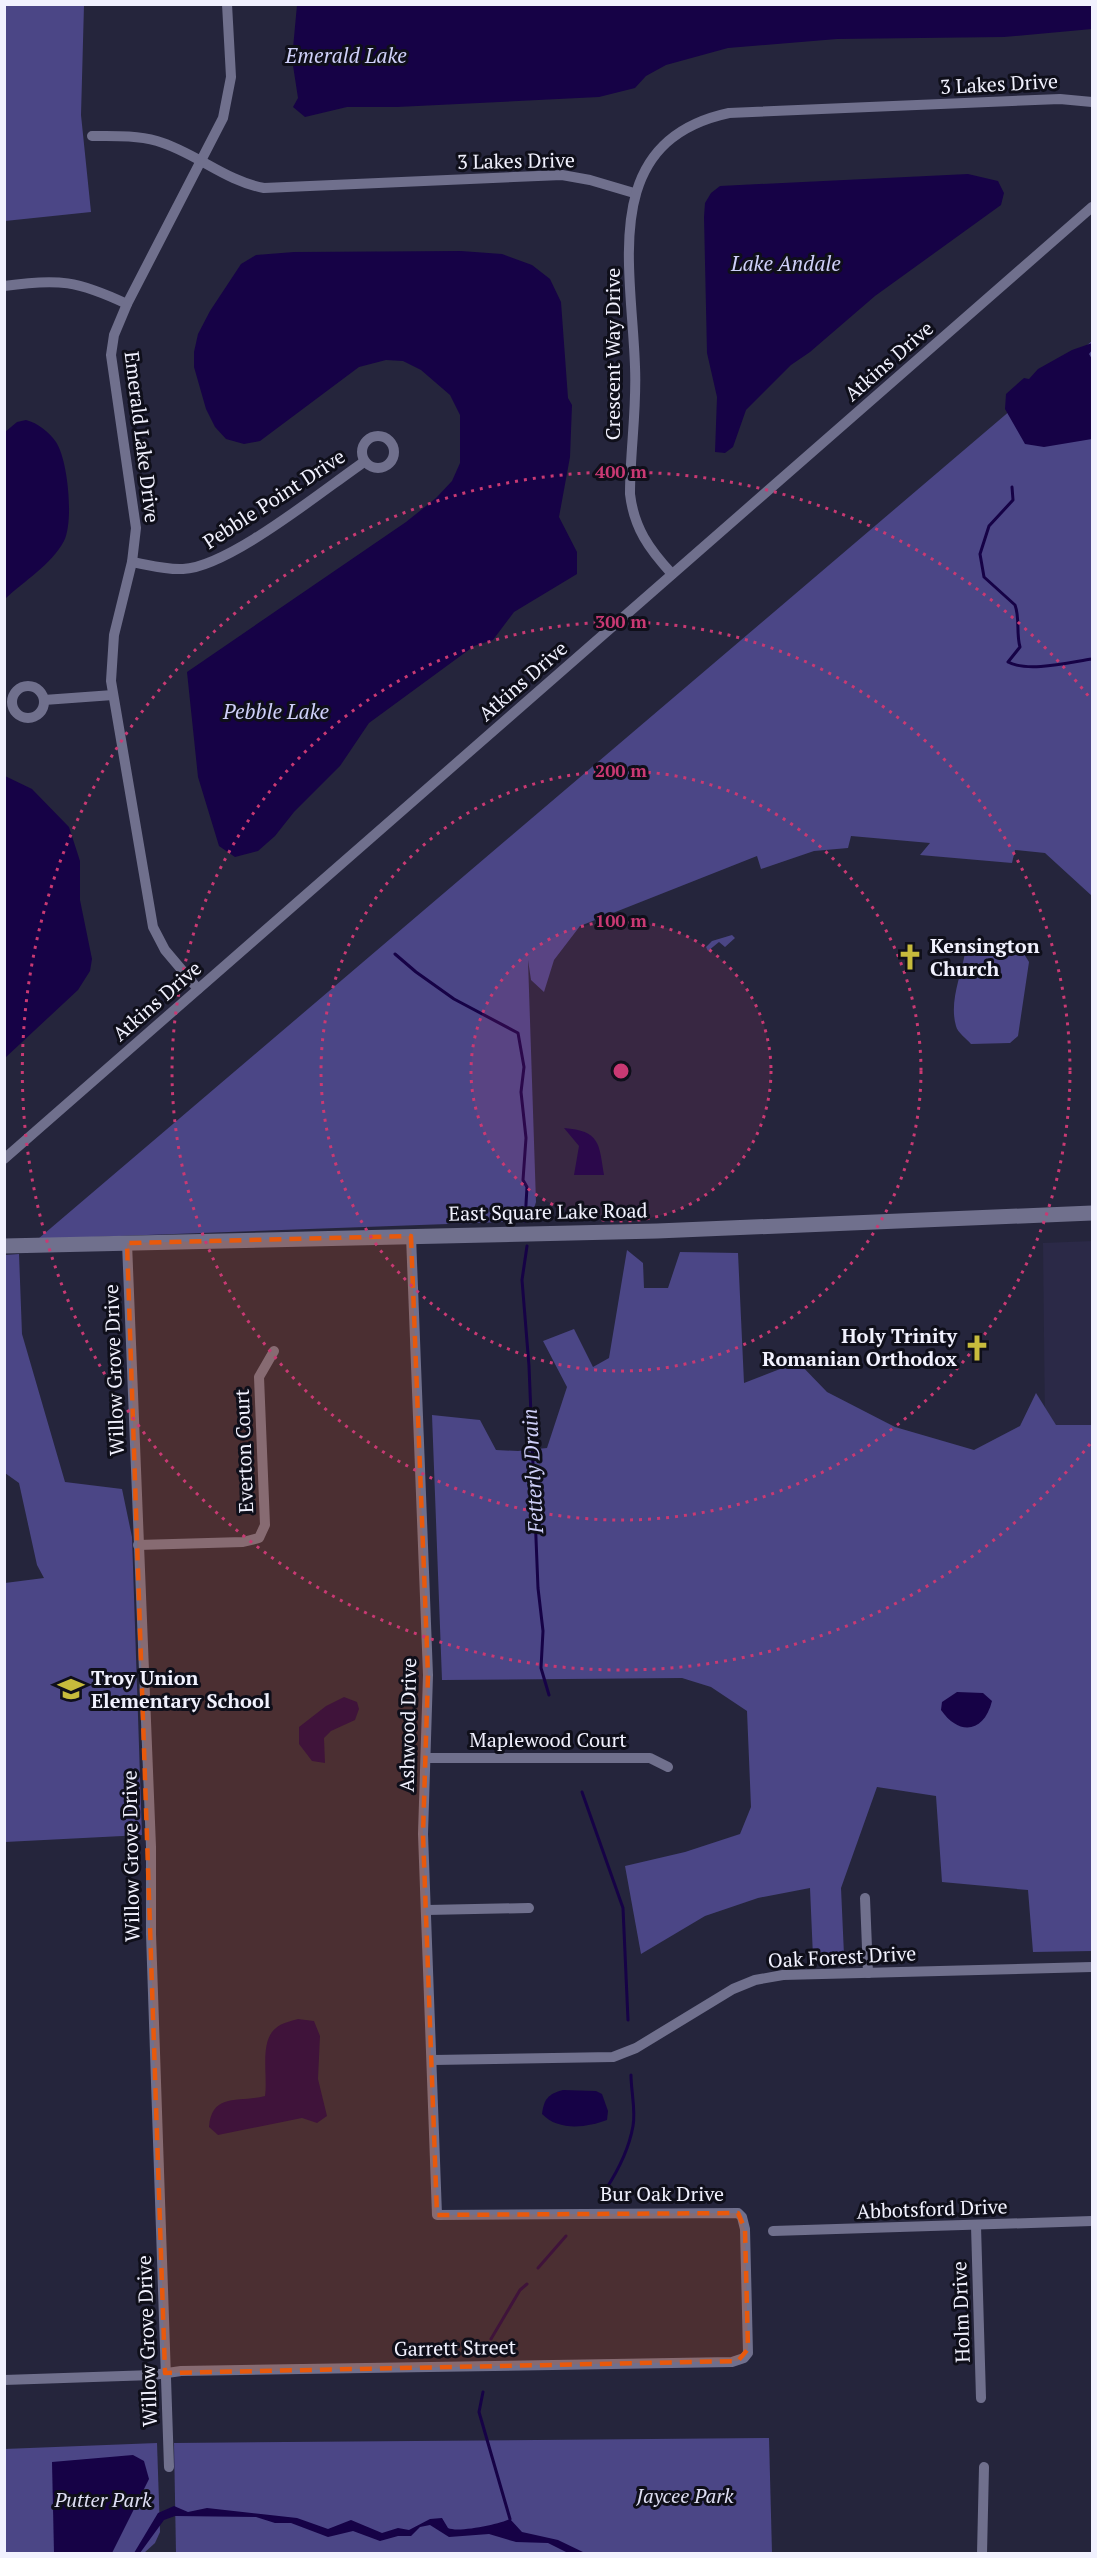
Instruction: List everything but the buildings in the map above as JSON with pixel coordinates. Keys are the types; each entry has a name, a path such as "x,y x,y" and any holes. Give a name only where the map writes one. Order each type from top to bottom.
{"main road":[{"name":"East Square Lake Road","path":"4,1246 657,1231 1092,1214"}],"street":[{"name":"Emerald Lake Drive","path":"198,989 165,950 153,927 113,695 111,665 114,636 136,542 135,505 111,355 114,335 127,304 223,118 231,90 227,4"},
{"name":"3 Lakes Drive","path":"92,136 143,137 160,142 235,179 264,188 562,175 590,180 634,193 649,162 664,143 688,126 729,114 1060,99 1092,102"},
{"name":"Crescent Way Drive","path":"634,193 629,221 635,367 630,481 632,511 647,546 672,574"},
{"name":"Atkins Drive","path":"4,1159 1092,207"},
{"path":"4,286 49,281 72,283 92,288 127,304"},
{"name":"Pebble Point Drive","path":"132,562 183,569 218,560 364,462"},
{"path":"44,700 113,695"},
{"name":"Ashwood Drive","path":"411,1236 428,1675 423,1834 437,2215"},
{"name":"Willow Grove Drive","path":"126,1243 151,1846 151,1934 169,2467"},
{"name":"Everton Court","path":"138,1545 243,1542 259,1538 265,1525 259,1377 274,1351"},
{"name":"Maplewood Court","path":"426,1758 650,1758 668,1767"},
{"path":"865,1898 868,1972"},
{"path":"427,1910 529,1908"},
{"name":"Oak Forest Drive","path":"433,2060 603,2059 636,2048 733,1989 755,1980 783,1975 1092,1967"},
{"name":"Bur Oak Drive","path":"437,2215 738,2213 742,2217 745,2229 748,2349 744,2358"},
{"name":"Abbotsford Drive","path":"773,2231 1092,2221"},
{"name":"Holm Drive","path":"976,2226 981,2398"},
{"name":"Garrett Street","path":"4,2380 193,2370 732,2362 744,2358"},
{"path":"982,2553 984,2467"}],"highlighted area":[{"path":"411,1236 428,1675 423,1834 437,2215 738,2213 745,2229 748,2349 738,2361 165,2373 127,1243"}],"shaded area":[{"path":"1092,1241 1092,1425 1045,1426 1043,1243"}],"green space":[{"path":"5,4 84,5 81,115 91,212 5,221"},
{"path":"1092,341 1092,896 1045,853 1015,850 1012,863 920,855 930,843 851,836 848,848 814,851 761,869 757,856 580,926 554,960 544,992 531,980 528,960 536,1202 530,1221 38,1239"},
{"path":"732,935 735,938 725,947 719,942 708,951 706,947 712,941"},
{"path":"1021,949 1029,962 1018,1036 1010,1043 971,1044 958,1031 954,1017 955,998 965,953"},
{"path":"627,1250 643,1263 644,1288 668,1288 680,1252 738,1253 744,1383 798,1362 827,1392 895,1427 974,1450 1020,1426 1036,1393 1056,1425 1092,1425 1092,1951 1033,1952 1028,1890 942,1882 936,1796 877,1787 841,1888 844,1955 813,1957 810,1888 758,1898 705,1916 641,1954 625,1866 685,1852 740,1834 751,1807 747,1711 711,1687 682,1678 442,1680 432,1415 480,1420 496,1450 518,1451 547,1448 567,1387 543,1341 574,1329 593,1367 609,1358"},
{"name":"Troy Union Elementary School","path":"19,1254 22,1334 65,1482 122,1489 132,1537 142,1835 5,1842 5,1583 44,1578 37,1565 19,1483 5,1473 5,1255"},
{"name":"Jaycee Park","path":"769,2438 772,2553 176,2553 174,2443"},
{"name":"Putter Park","path":"157,2443 160,2532 155,2543 144,2553 5,2553 4,2449"}],"water":[{"name":"Emerald Lake","path":"1092,4 1092,29 1004,37 837,39 728,48 666,65 646,76 635,88 599,97 397,107 347,107 305,117 293,107 298,98 292,59 297,5"},
{"name":"Lake Andale","path":"968,174 998,181 1004,193 1001,205 875,296 810,352 791,365 746,410 733,447 725,453 715,452 717,397 707,353 704,217 705,203 711,193 720,186"},
{"name":"Pebble Lake","path":"461,251 502,254 532,265 550,279 561,302 568,398 572,405 570,457 559,517 577,552 577,574 514,612 493,640 474,646 369,723 340,766 294,812 275,836 258,851 235,857 219,846 198,777 187,672 406,522 436,498 452,481 460,463 460,415 450,395 421,370 403,361 386,360 359,367 260,441 244,444 226,439 215,427 206,409 194,367 194,352 198,334 210,311 241,264 256,255 294,252"},
{"path":"1092,343 1092,350 1089,354 1092,359 1092,439 1044,447 1025,444 1005,409 1006,394 1024,378 1029,379 1038,369 1072,350"},
{"path":"26,420 47,431 60,451 68,491 69,520 64,541 59,550 5,599 5,432 17,422"},
{"path":"5,776 32,789 69,827 80,861 80,900 92,959 90,971 78,990 5,1058"},
{"path":"564,1128 585,1132 596,1141 604,1175 574,1175 579,1146"},
{"path":"957,1692 983,1693 992,1701 983,1720 977,1725 963,1727 955,1724 941,1710 942,1702"},
{"path":"344,1697 357,1702 359,1709 355,1720 331,1731 324,1738 325,1763 312,1761 299,1744 299,1727 326,1706"},
{"path":"298,2019 314,2021 320,2036 318,2079 327,2116 317,2123 302,2118 218,2135 209,2127 215,2108 228,2101 265,2096 265,2059 271,2034 278,2026"},
{"path":"563,2090 596,2091 602,2094 608,2111 607,2120 590,2125 573,2126 556,2123 542,2114 544,2104 550,2095"},
{"path":"133,2455 144,2461 149,2479 112,2553 54,2553 52,2462"},
{"path":"174,2506 188,2512 207,2508 297,2518 328,2529 351,2520 382,2533 398,2528 409,2530 430,2519 442,2518 448,2528 469,2529 510,2519 522,2532 558,2540 585,2553 568,2553 548,2543 516,2542 489,2534 449,2537 430,2525 420,2527 411,2536 398,2536 380,2541 353,2531 328,2537 291,2523 275,2523 256,2517 175,2516 164,2520 140,2553 134,2553 158,2513"}],"waterway":[{"path":"1012,487 1013,500 989,526 980,554 984,577 1015,605 1020,647 1008,662 1027,667 1038,667 1092,659"},
{"name":"Fetterly Drain","path":"395,954 454,999 518,1033 524,1067 521,1092 526,1138 523,1180 527,1187 525,1221"},
{"name":"Fetterly Drain","path":"527,1246 522,1280 529,1366 538,1588 543,1631 541,1668 549,1695"},
{"name":"Fetterly Drain","path":"582,1792 623,1908 628,2020"},
{"path":"606,2189 623,2159 633,2126 631,2075"},
{"path":"538,2268 566,2236"},
{"path":"491,2339 520,2290 527,2284"},
{"path":"483,2392 479,2412 510,2519"}],"place":[{"name":"Kensington Church","path":"910,957"},
{"name":"Holy Trinity Romanian Orthodox","path":"977,1348"},
{"name":"Troy Union Elementary School","path":"71,1689"}]}
